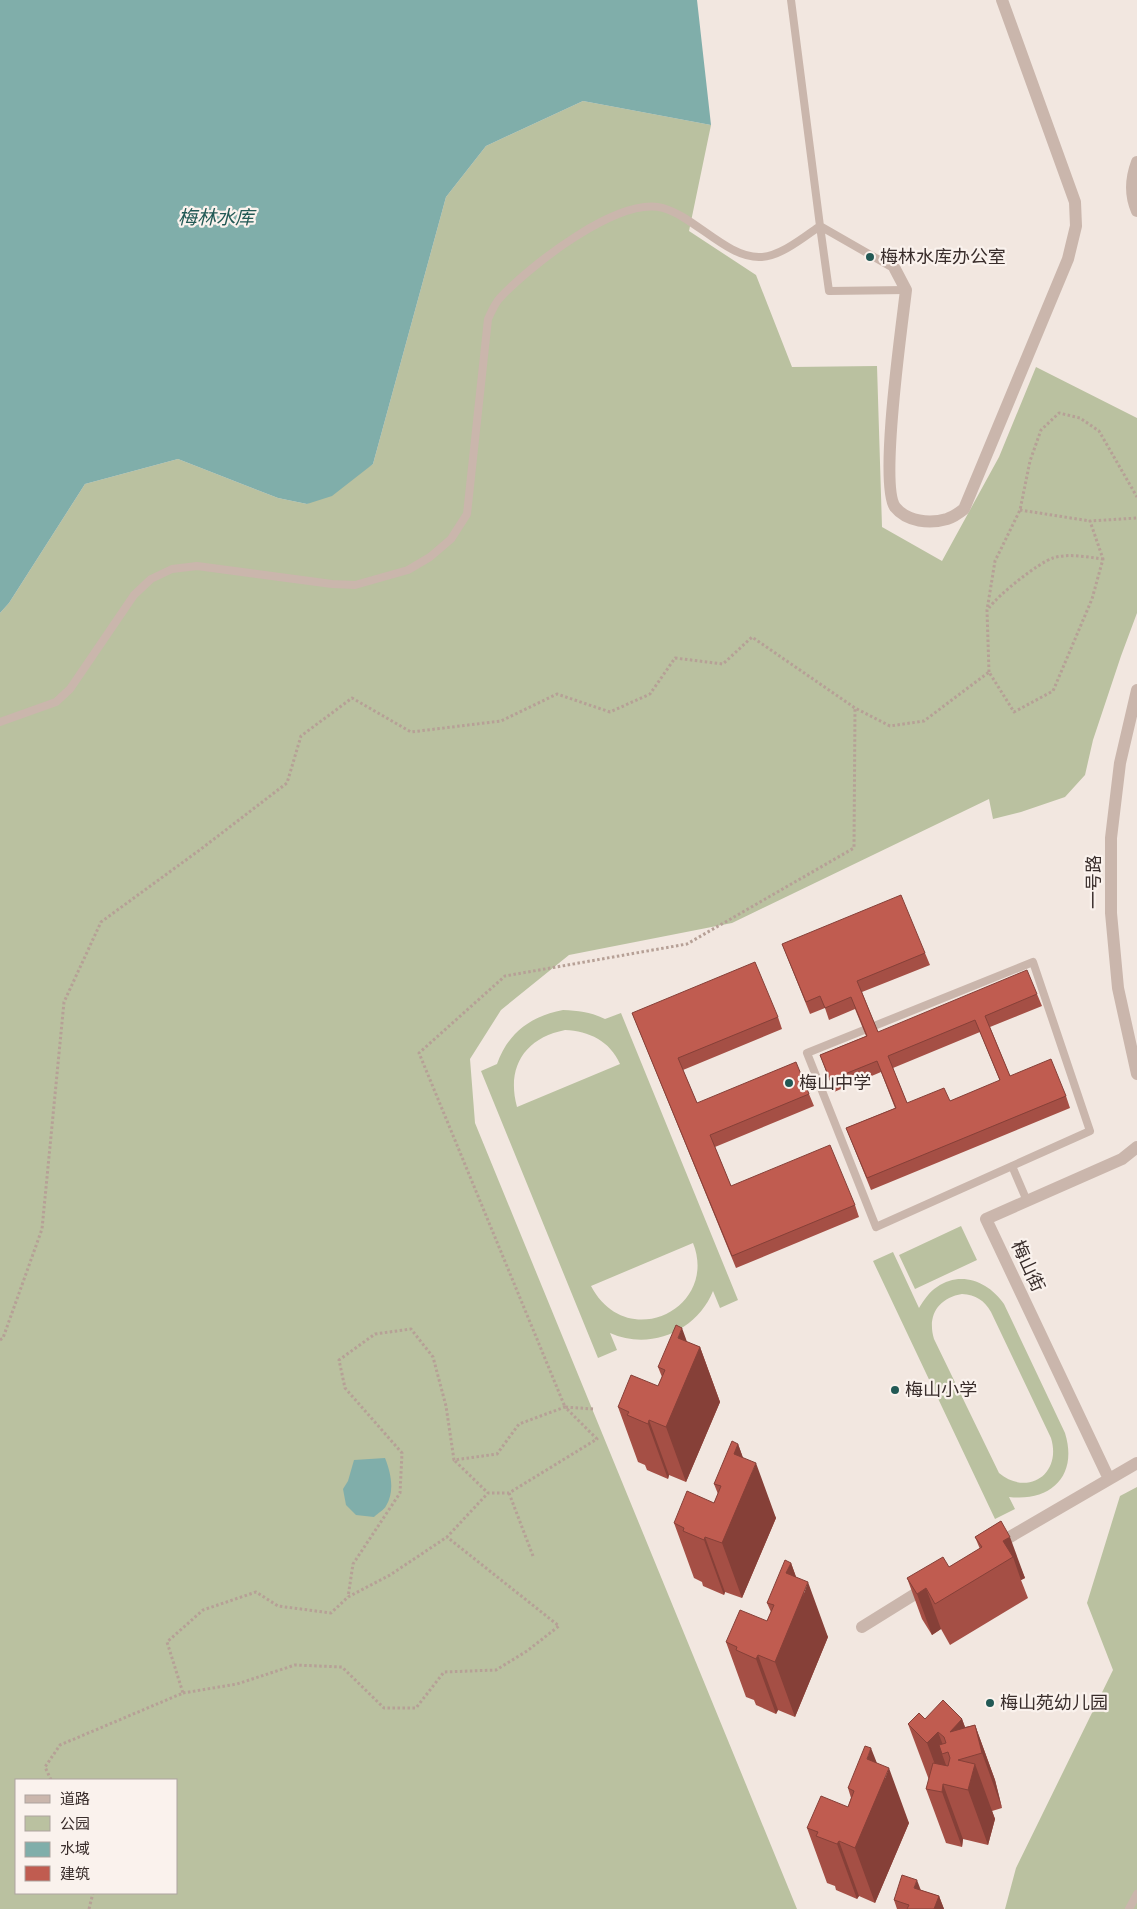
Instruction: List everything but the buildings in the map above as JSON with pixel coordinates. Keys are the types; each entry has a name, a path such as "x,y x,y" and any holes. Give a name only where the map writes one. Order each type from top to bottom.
{"street":[{"path":"895,269 906,290 889,450 889,483 894,506 907,518 928,522 948,519 964,510 1068,259 1076,226 1075,202 1002,0"},
{"path":"1137,162 1134,171 1132,199 1137,211"},
{"name":"一号路","path":"1137,690 1119,773 1111,838 1110,913 1118,988 1137,1074"},
{"name":"梅山街","path":"1109,1479 986,1219 1122,1159 1137,1147"},
{"path":"982,1553 1137,1463"},
{"path":"862,1627 941,1578"}],"lane":[{"path":"791,0 829,291 906,290"},
{"path":"0,722 56,702 70,689 134,595 151,579 172,570 197,566 332,584 356,585 408,570 430,557 451,538 468,514 488,319 498,300 550,253 581,234 613,215 639,208 662,208 680,215 740,254 761,258 783,250 820,226"},
{"path":"820,226 895,269"},
{"path":"1033,962 1090,1131 1012,1166 876,1227 807,1053 1033,962"},
{"path":"1012,1166 1027,1201"},
{"path":"1129,1909 1137,1894"}],"path":[{"path":"1090,520 1103,559 1092,599 1053,691 1014,712 989,672 988,610 995,562 1020,510 1030,461 1041,430 1060,414 1080,418 1099,431 1137,497"},
{"path":"1020,510 1090,520 1137,518"},
{"path":"988,610 994,601 1017,581 1052,558 1078,555 1103,559"},
{"path":"0,1340 3,1338 42,1229 64,1002 101,922 287,783 300,736 352,698 411,732 501,721 557,694 610,712 650,694 675,658 723,664 752,637 855,708 890,726 924,721 989,672"},
{"path":"348,1596 354,1564 400,1493 402,1453 345,1388 339,1360 375,1334 411,1329 434,1357 446,1406 454,1460 488,1493 510,1493 597,1439 566,1407 419,1053 505,976 688,944 854,848 855,708"},
{"path":"454,1460 497,1454 519,1424 566,1407 593,1408"},
{"path":"183,1693 167,1642 203,1610 256,1592 278,1606 331,1613 348,1596 390,1575 447,1537 488,1493"},
{"path":"510,1493 533,1556"},
{"path":"50,1779 44,1767 60,1744 183,1693 236,1684 295,1665 342,1667 384,1708 416,1708 444,1672 496,1670 527,1652 559,1626 447,1537"},
{"path":"88,1909 93,1894"}],"green space":[{"path":"583,101 711,125 689,231 756,275 792,367 877,366 882,527 942,561 999,457 1036,367 1137,418 1137,613 1093,740 1085,775 1065,797 993,819 989,799 732,923 569,955 501,1010 470,1059 475,1123 797,1909 0,1909 0,613 9,603 85,484 178,459 278,498 307,504 373,464 446,197 486,146"},
{"path":"563,1010 580,1011 605,1019 621,1013 738,1300 720,1308 713,1291 706,1305 684,1327 671,1334 656,1338 641,1340 625,1338 610,1333 617,1350 598,1358 481,1071 497,1064 507,1043 522,1028 551,1013","holes":["565,1030 582,1032 605,1043 620,1064 517,1107 514,1079 522,1056 529,1047 539,1040","693,1243 698,1266 693,1287 682,1303 665,1314 646,1319 626,1317 607,1306 591,1286"]},
{"path":"961,1226 977,1260 915,1289 899,1255"},
{"path":"893,1252 919,1308 934,1289 955,1279 965,1279 983,1284 998,1296 1004,1304 1065,1433 1068,1461 1058,1483 1038,1495 1009,1497 1015,1509 995,1519 873,1261","holes":["962,1294 979,1299 991,1312 1051,1438 1052,1462 1040,1478 1031,1482 1021,1483 1010,1480 999,1473 934,1339 932,1323 936,1309 947,1299"]},
{"path":"1137,1487 1137,1909 1005,1909 1016,1868 1113,1670 1087,1603 1120,1496"}],"water":[{"name":"梅林水库","path":"0,0 697,0 711,125 583,101 486,146 446,197 373,464 332,496 307,504 278,498 178,459 85,484 9,603 0,613"},
{"path":"385,1458 391,1482 389,1500 386,1506 374,1517 356,1515 346,1505 343,1489 348,1481 354,1460"}],"place":[{"name":"梅林水库办公室","path":"870,257"},
{"name":"梅山中学","path":"789,1083"},
{"name":"梅山小学","path":"895,1390"},
{"name":"梅山苑幼儿园","path":"990,1703"}]}
